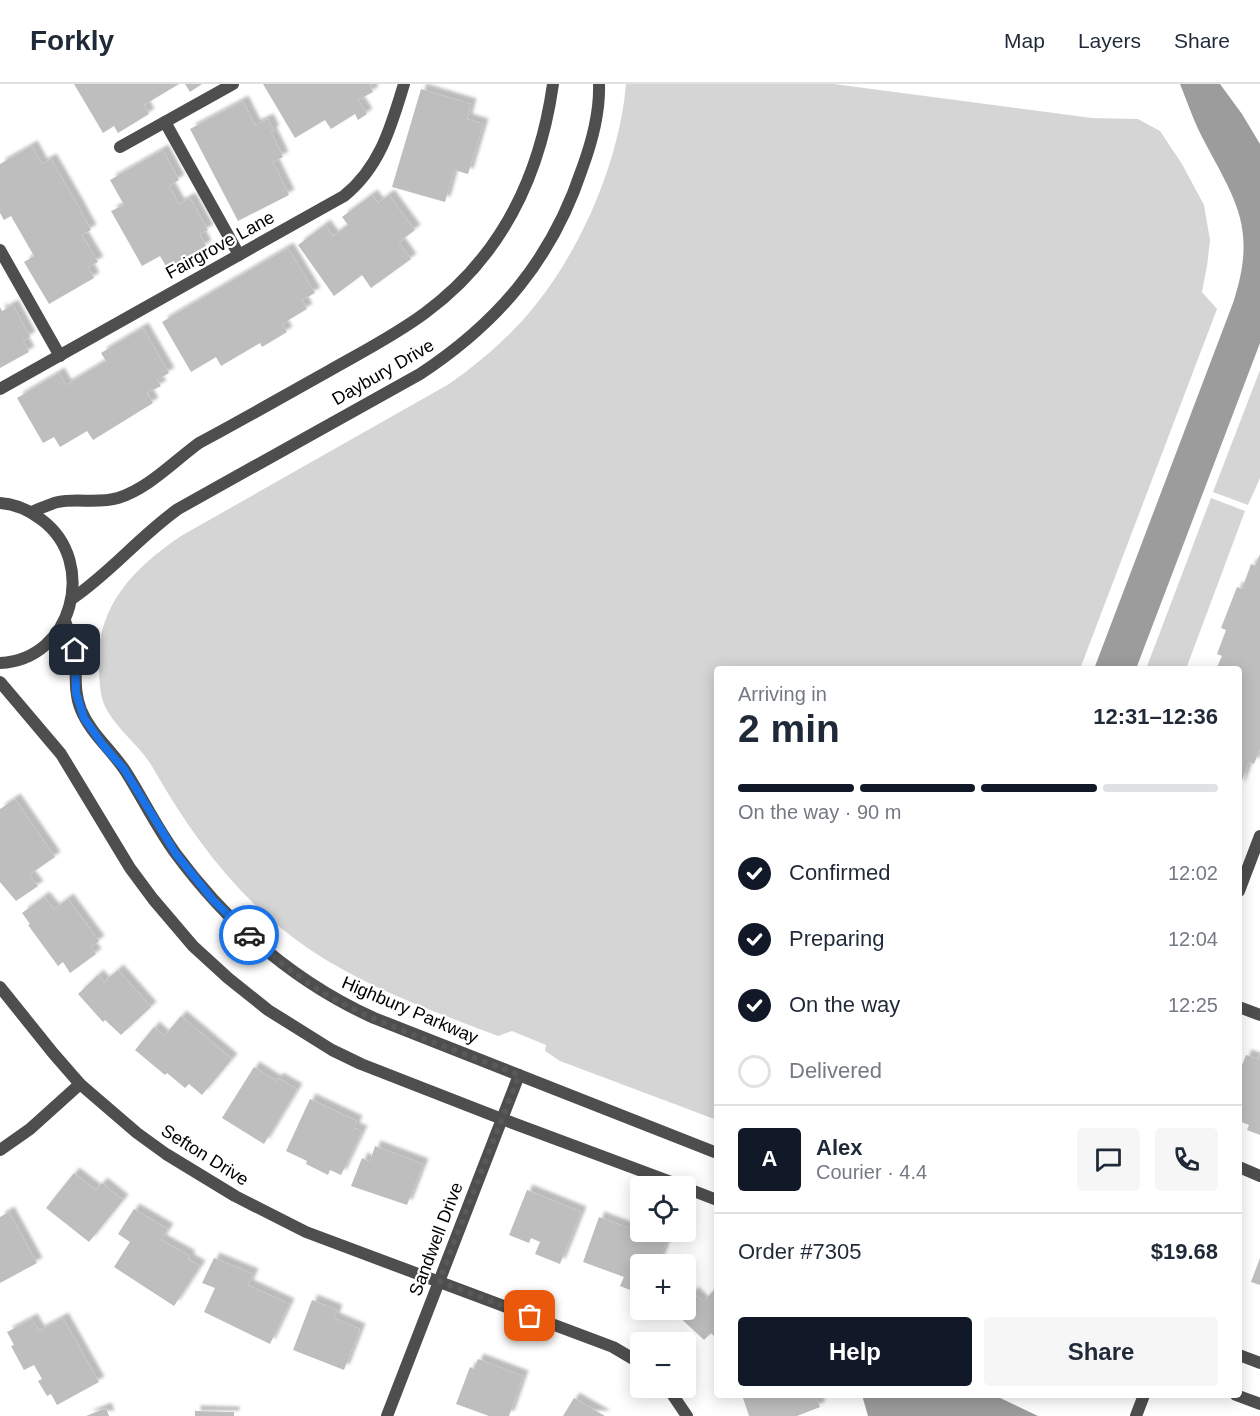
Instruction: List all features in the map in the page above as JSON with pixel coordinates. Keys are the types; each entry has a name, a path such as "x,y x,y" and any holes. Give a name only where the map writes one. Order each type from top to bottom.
{"street":[{"path":"120,147 233,84"},
{"name":"Fairgrove Lane","path":"0,390 344,196 374,164 383,146 404,84"},
{"name":"Daybury Drive","path":"31,512 59,502 105,501 130,493 153,479 199,443 373,346 426,312 472,269 493,244 514,212 535,161 553,84"},
{"name":"Daybury Drive","path":"73,598 96,582 142,537 178,509 420,374 447,356 493,316 534,267 563,217 587,156 600,104 599,84"},
{"path":"165,122 239,255"},
{"path":"0,250 60,356"},
{"path":"0,493 4,503 31,512 51,527 66,548 73,572 73,598 64,621 54,636 39,649 23,658 0,663"},
{"name":"Highbury Parkway","path":"64,621 75,650 76,693 84,718 124,769 176,854 213,900 275,958 343,1004 374,1018 714,1152"},
{"path":"0,682 61,754 130,868 153,899 193,946 268,1010 332,1050 502,1119 655,1176"},
{"path":"1242,883 1260,836"},
{"name":"Sefton Drive","path":"0,987 80,1084 137,1133 166,1154 235,1196 306,1232 614,1347 630,1357"},
{"path":"1242,1008 1260,1015"},
{"name":"Sandwell Drive","path":"387,1416 519,1075"},
{"path":"0,1150 30,1129 80,1084"},
{"path":"1242,1170 1260,1176"},
{"path":"696,1192 714,1199"},
{"path":"1242,1356 1260,1363"},
{"path":"1242,1397 1260,1404"},
{"path":"675,1398 687,1416"},
{"path":"1136,1416 1143,1398"}],"shaded area":[{"path":"626,84 834,84 1092,118 1138,119 1160,131 1182,164 1204,205 1210,240 1202,292 1217,309 1081,666 714,666 714,1119 560,1061 545,1051 546,1045 512,1031 498,1036 400,998 331,963 284,931 240,890 202,844 148,760 118,726 105,707 99,672 99,649 110,610 119,593 146,563 181,536 449,384 469,370 522,321 542,297 577,241 605,179 622,115"},
{"path":"1180,84 1220,84 1260,144 1260,343 1137,666 1095,666 1233,303 1240,276 1243,232 1238,212 1232,194 1199,131"},
{"path":"1260,370 1260,478 1248,505 1213,492"},
{"path":"1211,498 1245,511 1187,666 1147,666"},
{"path":"863,1398 1000,1398 1038,1416 868,1416"}],"building":[{"path":"74,84 179,84 144,105 149,114 118,133 114,126 103,133"},
{"path":"185,84 202,84 190,92"},
{"path":"263,84 373,84 370,86 373,92 358,100 367,114 358,120 355,114 331,129 325,120 295,138"},
{"path":"421,89 471,104 467,119 483,124 468,174 454,170 445,202 392,187"},
{"path":"243,101 255,125 268,119 274,131 271,132 283,157 273,162 289,195 238,221 190,129"},
{"path":"32,146 42,164 51,159 77,204 91,230 82,235 98,262 88,267 94,278 49,304 24,262 34,256 11,216 4,220 0,213 0,164"},
{"path":"163,150 179,180 169,186 179,204 190,198 208,230 200,234 206,246 167,268 160,256 142,266 111,211 124,205 110,180"},
{"path":"372,195 378,203 389,195 415,230 399,242 411,259 371,288 362,275 334,296 298,245 325,225 333,236 348,225 342,217"},
{"path":"288,248 315,293 302,300 307,309 282,324 287,332 262,347 260,343 221,366 216,357 191,372 162,322"},
{"path":"13,305 30,337 23,341 29,352 0,368 0,307 2,311"},
{"path":"143,328 169,373 157,380 161,386 147,393 153,403 93,440 87,431 60,447 54,437 43,443 17,398 59,373 66,385 106,361 101,353"},
{"path":"1260,554 1260,749 1254,764 1249,762 1242,781 1242,666 1217,666 1222,656 1217,654 1226,630 1221,628 1237,587 1242,589 1251,564 1255,566"},
{"path":"15,799 55,857 29,875 38,886 16,901 0,882 0,809"},
{"path":"44,897 54,909 68,899 99,941 91,947 96,954 70,973 63,962 58,966 22,913"},
{"path":"118,970 151,1007 121,1035 105,1020 103,1022 78,994 98,975 104,982"},
{"path":"181,1016 232,1059 202,1095 189,1084 185,1088 167,1073 165,1075 135,1050 154,1027 164,1036"},
{"path":"1260,1054 1260,1135 1247,1130 1249,1125 1242,1122 1242,1065 1246,1055 1258,1059"},
{"path":"254,1067 276,1081 278,1078 297,1089 264,1144 222,1118"},
{"path":"310,1099 357,1121 354,1128 362,1131 341,1175 330,1170 328,1175 286,1151"},
{"path":"375,1146 423,1164 407,1205 351,1186 362,1158 370,1162"},
{"path":"74,1173 96,1190 102,1183 123,1200 89,1242 46,1208"},
{"path":"527,1190 581,1212 560,1264 535,1254 540,1242 531,1238 529,1243 509,1235"},
{"path":"134,1209 168,1229 161,1240 190,1256 188,1259 200,1266 174,1306 114,1267 130,1242 118,1234"},
{"path":"9,1212 37,1263 0,1283 0,1217"},
{"path":"599,1217 630,1229 630,1242 666,1242 662,1254 630,1254 630,1290 620,1286 624,1277 583,1262"},
{"path":"214,1258 253,1274 248,1285 289,1304 270,1344 204,1312 215,1288 202,1283"},
{"path":"1260,1258 1260,1285 1251,1282"},
{"path":"714,1290 714,1336 711,1333 704,1340 683,1320 696,1320 696,1295 703,1302"},
{"path":"312,1300 337,1310 334,1318 360,1329 344,1370 293,1350"},
{"path":"63,1318 99,1382 57,1405 51,1394 47,1396 38,1381 42,1379 34,1365 24,1370 11,1346 14,1345 7,1332 32,1319 39,1331"},
{"path":"478,1359 523,1376 509,1416 489,1416 456,1404 470,1367 474,1369"},
{"path":"574,1398 605,1416 563,1416"},
{"path":"743,1398 816,1398 820,1407 797,1416 749,1416"},
{"path":"106,1408 109,1416 86,1416"},
{"path":"195,1411 234,1412 234,1416 195,1416"}],"way so far":[{"path":"249,935 275,958 343,1004 519,1075 439,1281 530,1316"}],"route":[{"path":"75,650 76,693 84,718 124,769 156,825 176,854 213,900 249,935"}]}
